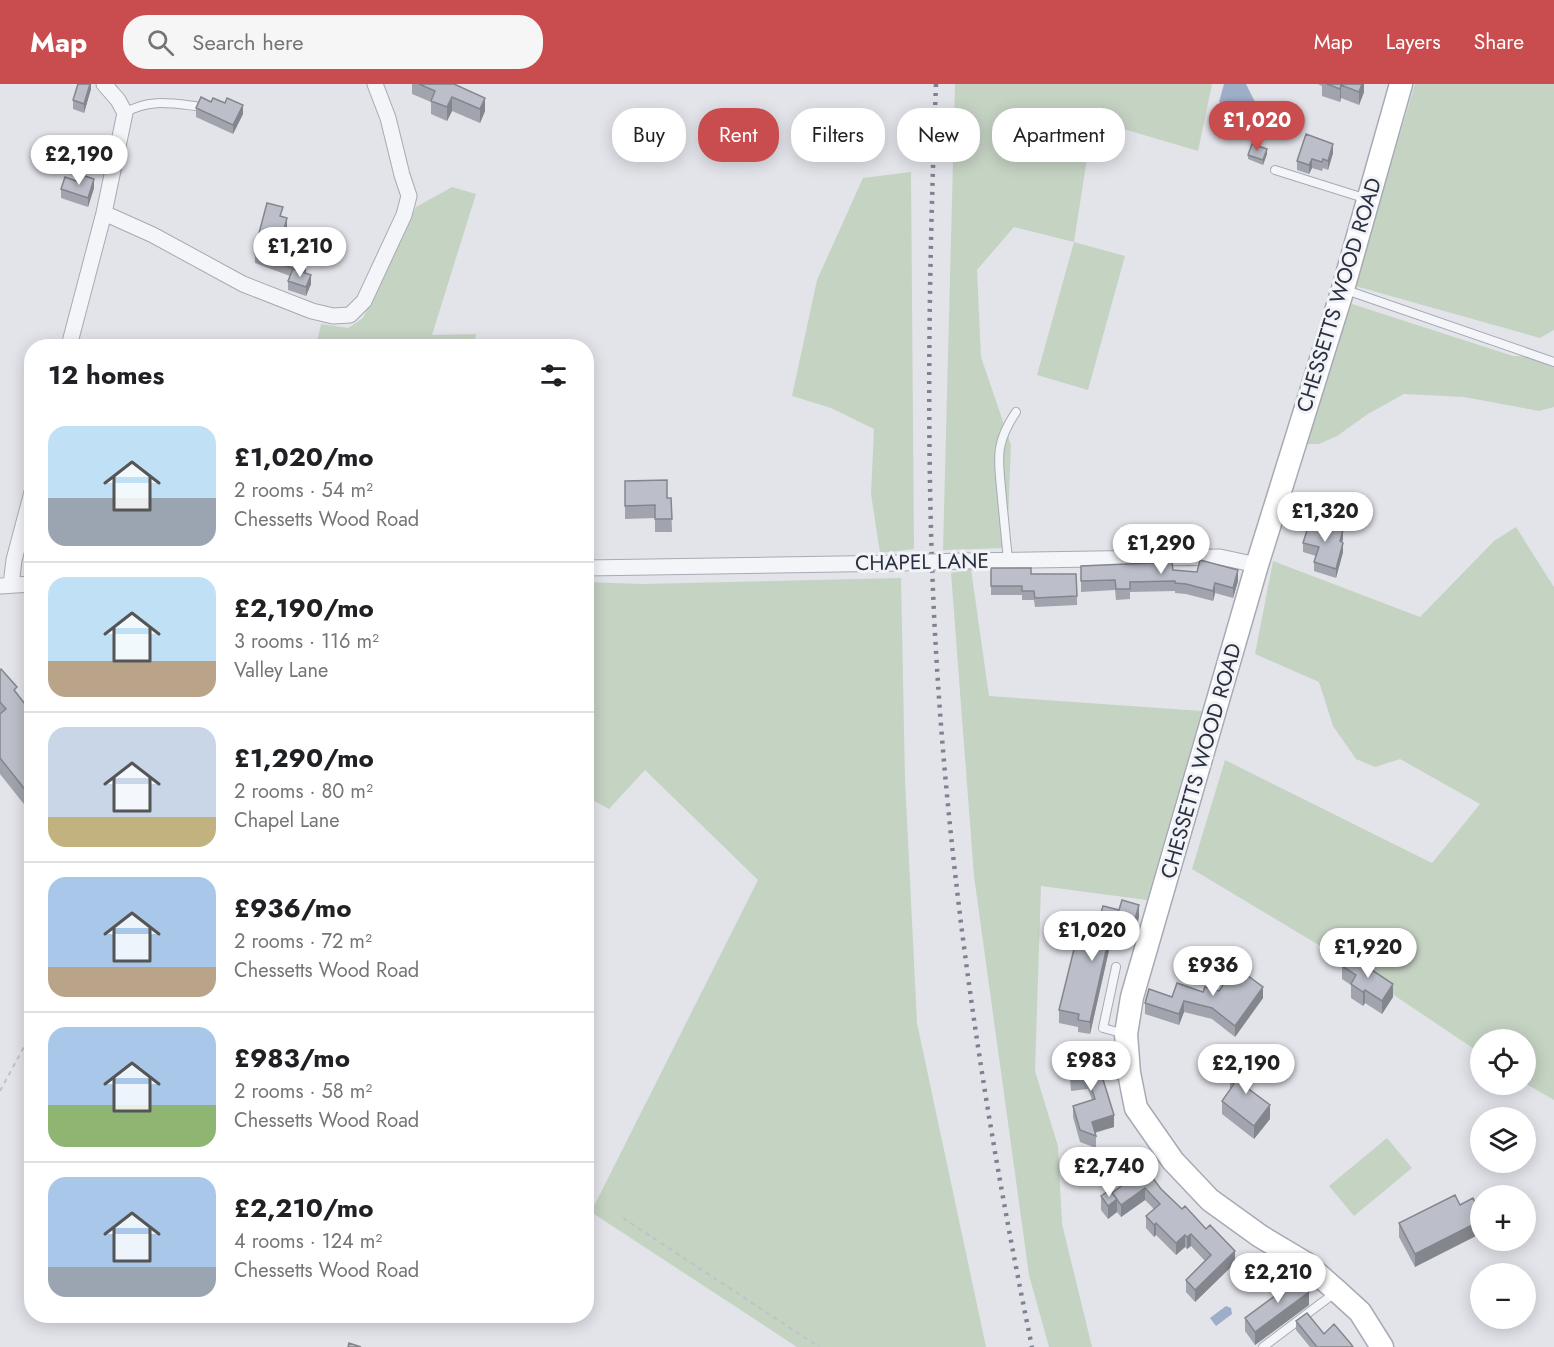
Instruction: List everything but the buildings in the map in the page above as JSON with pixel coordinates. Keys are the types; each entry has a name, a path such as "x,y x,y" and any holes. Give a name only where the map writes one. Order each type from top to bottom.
{"street":[{"path":"71,339 104,213 124,113 118,100 104,84"},
{"path":"104,213 153,235 243,284 312,311 333,316 350,315 364,301 404,215 409,196 388,118 375,84"},
{"name":"CHESSETTS WOOD ROAD","path":"1382,1347 1360,1312 1337,1291 1305,1263 1260,1236 1210,1200 1173,1161 1136,1108 1129,1073 1126,1034 1132,997 1257,565 1342,289 1401,84"},
{"path":"24,522 6,586 24,585"},
{"name":"CHAPEL LANE","path":"594,568 1221,557 1257,565"}],"lane":[{"path":"124,113 143,104 170,103 195,106"},
{"path":"1275,170 1368,200"},
{"path":"1342,289 1554,362"},
{"path":"1008,561 998,464 1001,442 1016,412"},
{"path":"1116,967 1103,1028 1126,1034"},
{"path":"1263,1347 1337,1291"}],"path":[{"path":"0,1091 24,1047"},
{"path":"623,1218 819,1347"}],"green space":[{"path":"955,84 1212,84 1198,151 1125,129 1125,108 992,108 992,162 1086,162 1074,242 1014,227 977,270 981,357 1011,445 1007,548 943,550 953,162 980,162 980,108 954,108"},
{"path":"1415,84 1554,84 1554,330 1540,338 1355,286"},
{"path":"911,172 914,549 880,553 871,494 874,429 831,408 792,396 817,280 863,178"},
{"path":"452,187 476,194 432,335 476,334 475,339 318,339 321,324 348,328 363,318 416,207"},
{"path":"1074,242 1125,256 1088,390 1037,375"},
{"path":"1349,303 1513,356 1554,357 1554,407 1539,411 1464,397 1404,394 1368,414 1337,436 1319,444 1306,444"},
{"path":"1516,527 1554,587 1554,1100 1536,1090 1536,1029 1470,1029 1470,1046 1327,950 1192,869 1225,760 1432,863 1480,804 1400,759 1375,767 1356,759 1333,726 1319,682 1255,654 1273,561 1420,617 1494,541"},
{"path":"971,569 989,696 1202,711 1147,900 1041,886 1035,1071 1058,1146 1062,1224 1092,1347 1049,1347 1029,1275 974,876 951,573"},
{"path":"901,578 905,779 917,1023 986,1347 797,1347 594,1214 594,1206 758,880 645,770 609,809 594,801 594,582 642,584"},
{"path":"1387,1138 1412,1168 1354,1216 1329,1186"}],"water":[{"path":"1224,84 1246,84 1261,114 1258,116 1227,107 1219,102"},
{"path":"1226,1306 1231,1308 1232,1314 1216,1326 1210,1318"}],"railway":[{"path":"936,84 930,282 929,415 934,614 947,799 982,1074 1032,1347"}]}
